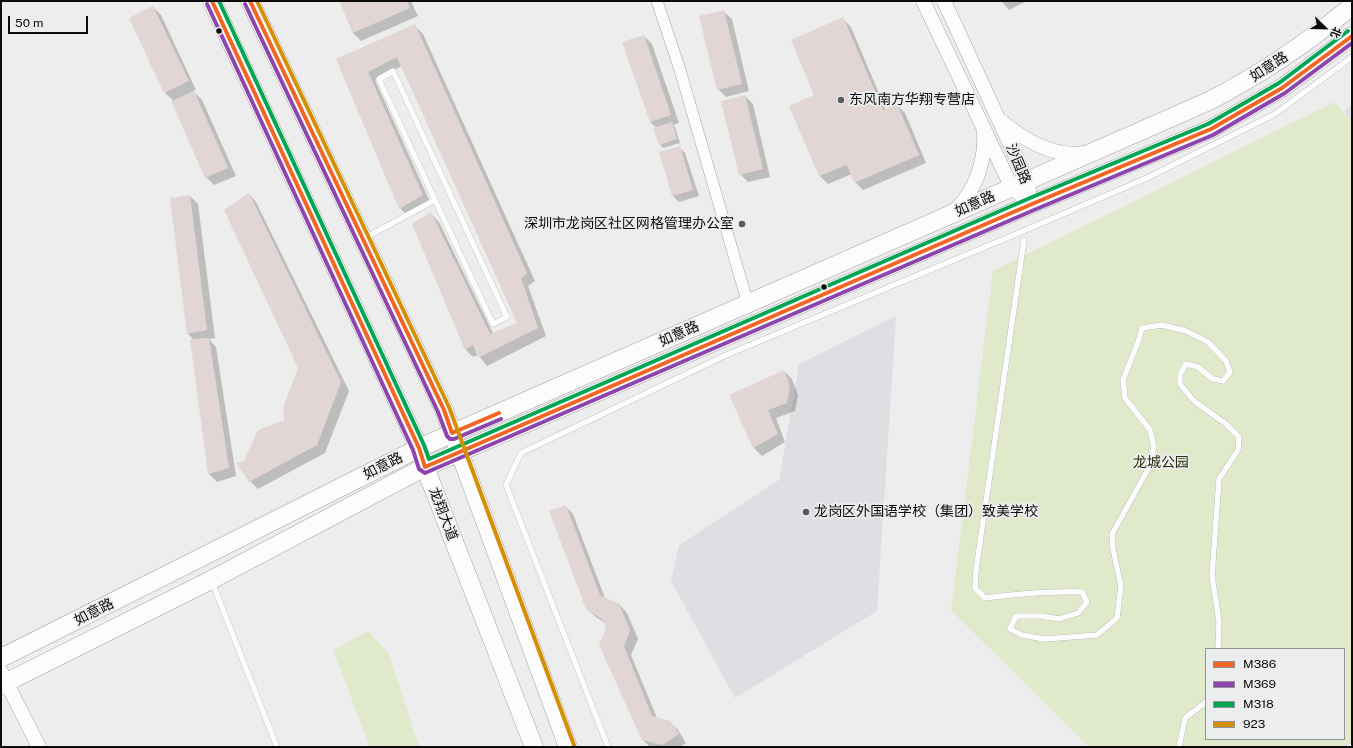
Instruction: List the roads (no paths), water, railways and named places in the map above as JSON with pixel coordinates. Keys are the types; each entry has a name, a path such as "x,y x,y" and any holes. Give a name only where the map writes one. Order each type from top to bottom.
{"main road":[{"name":"龙翔大道","path":"212,1 419,448 424,467 534,747"},
{"path":"250,1 440,403 568,747"},
{"name":"如意路","path":"1,658 419,448 1209,101 1240,85 1298,48 1352,6"},
{"name":"如意路","path":"3,680 211,580 424,467 1211,128 1282,88 1352,36"}],"street":[{"path":"657,1 680,70 748,304"},
{"name":"沙园路","path":"922,1 984,130 1032,204"},
{"name":"沙园路","path":"944,1 999,120 1020,184"},
{"path":"999,120 1024,138 1051,150 1078,154 1094,152"},
{"path":"949,215 961,205 975,181 983,153 985,141 984,130"},
{"path":"3,680 39,747"}],"lane":[{"path":"608,747 506,485 521,453 724,356 1147,178 1275,114 1352,57"},
{"path":"393,71 507,318 493,324 435,200 379,79 393,71"},
{"path":"363,239 435,200"},
{"path":"1024,240 978,556 975,588 985,598 1024,593 1082,592 1087,602 1078,613 1059,619 1041,616 1016,616 1010,628 1022,635 1044,639 1097,634 1117,618 1121,586 1113,549 1112,534 1147,470 1154,447 1150,430 1125,398 1123,380 1142,328 1162,325 1186,331 1208,342 1226,361 1230,372 1224,381 1213,379 1198,367 1186,364 1180,374 1180,384 1194,401 1226,424 1239,437 1238,450 1219,479 1212,576 1219,621 1218,648"},
{"path":"211,580 277,747"},
{"path":"1179,747 1185,718 1205,703"}],"place":[{"name":"东风南方华翔专营店","path":"841,100"},
{"name":"深圳市龙岗区社区网格管理办公室","path":"742,224"},
{"name":"龙岗区外国语学校（集团）致美学校","path":"806,512"}],"park label":[{"name":"龙城公园","path":"1161,463"}]}
